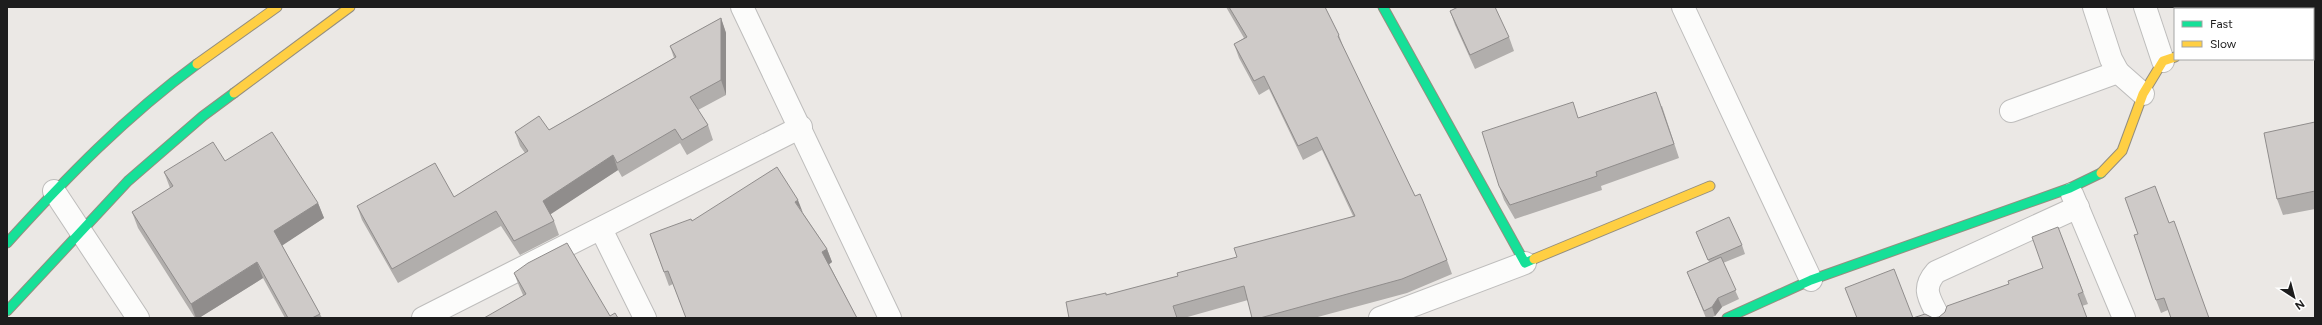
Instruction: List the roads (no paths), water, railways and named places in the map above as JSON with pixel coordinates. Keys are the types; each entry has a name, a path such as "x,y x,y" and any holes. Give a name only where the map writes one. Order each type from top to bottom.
{"street":[{"path":"7,243 54,191 114,131 155,97 277,7"},
{"path":"7,311 128,181 203,116 350,7"},
{"path":"742,7 801,127 890,318"},
{"path":"1383,7 1525,263"},
{"path":"1683,7 1811,280"},
{"path":"2094,7 2111,59 2118,72 2143,94"},
{"path":"1939,318 1927,292 1928,281 1936,272 2074,198 2122,151 2143,94 2169,59 2145,7"},
{"path":"2011,111 2118,72"},
{"path":"423,318 801,127"},
{"path":"1380,318 1525,263 1710,186"},
{"path":"54,191 138,318"},
{"path":"1727,318 1811,280 2074,198"},
{"path":"2074,198 2124,318"},
{"path":"601,229 644,318"}]}
